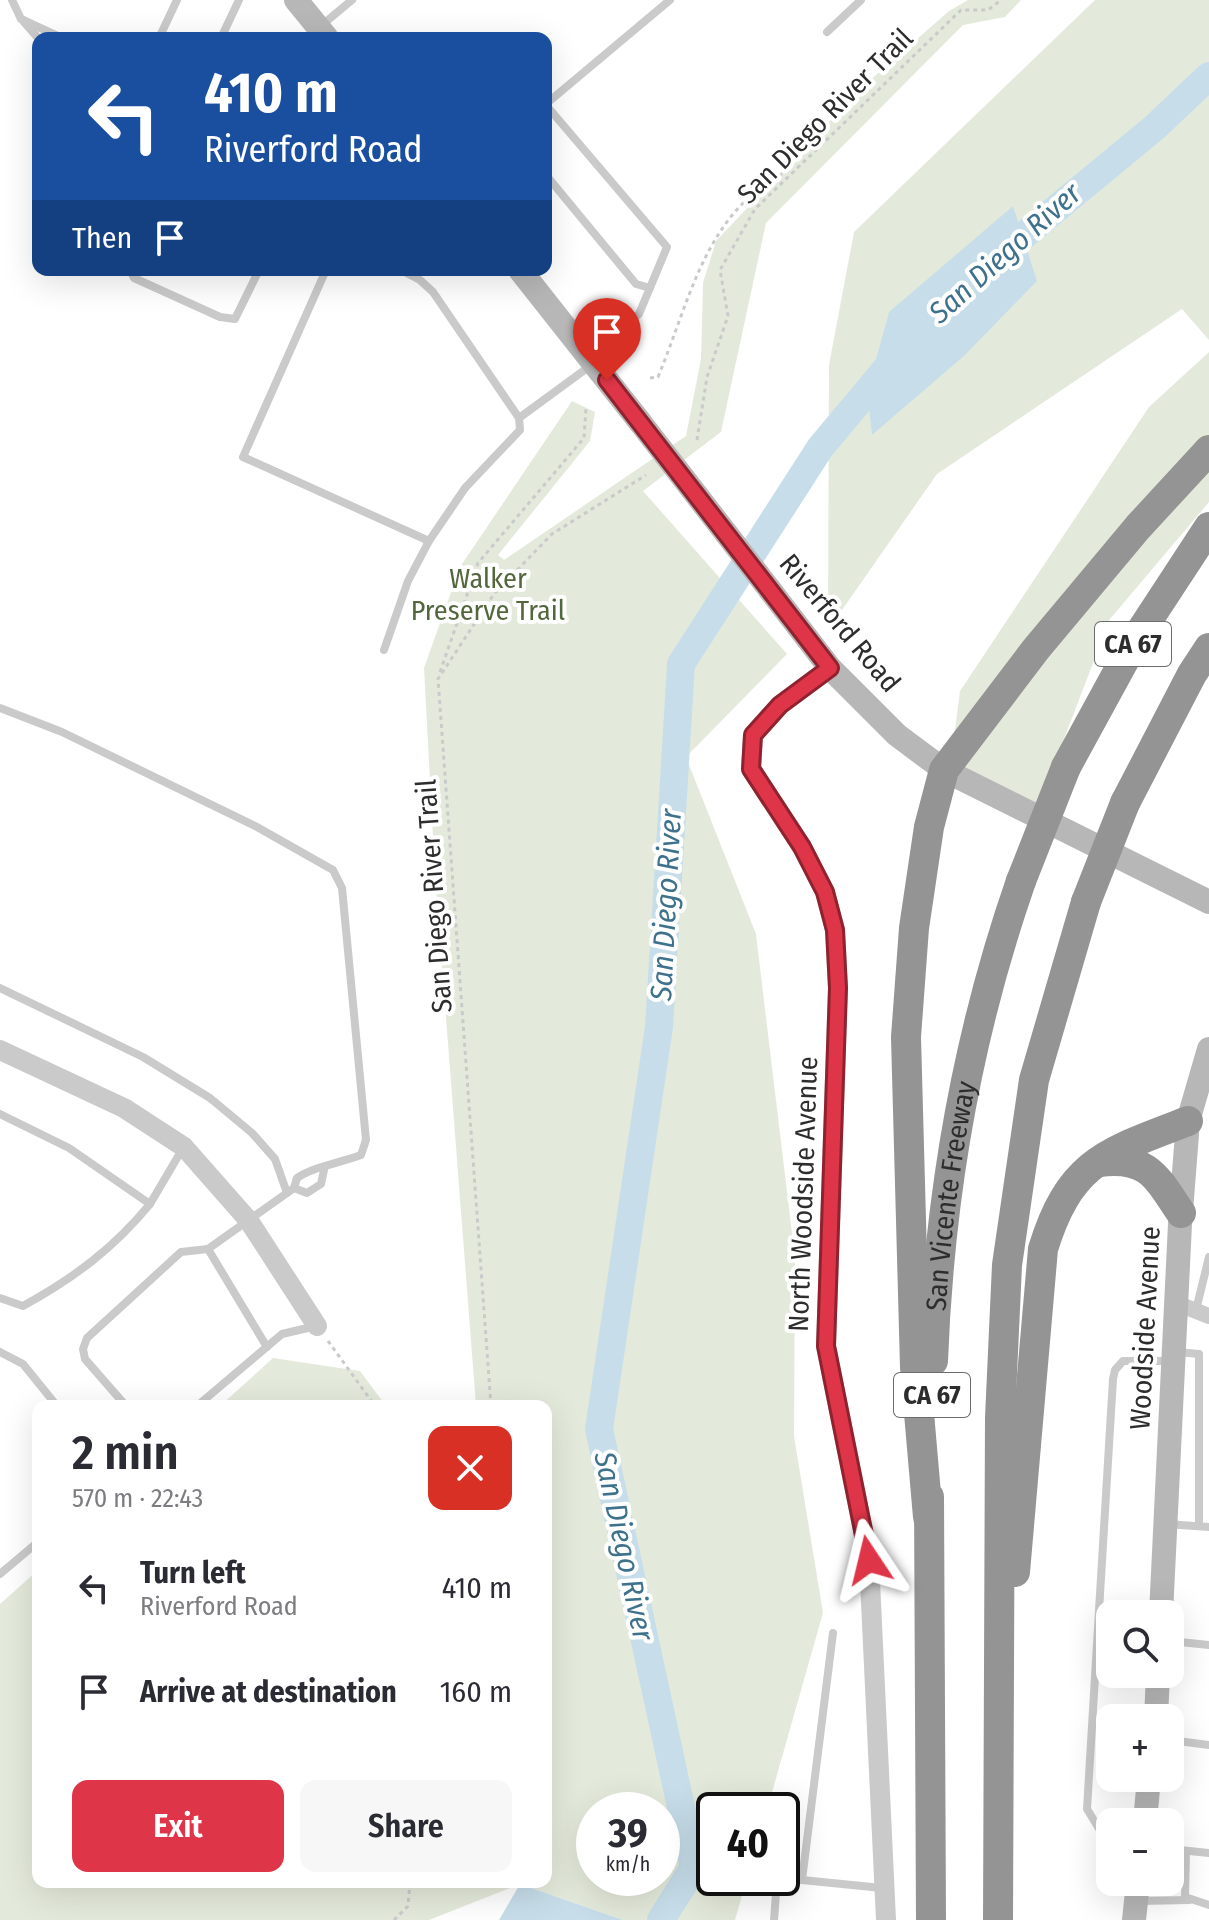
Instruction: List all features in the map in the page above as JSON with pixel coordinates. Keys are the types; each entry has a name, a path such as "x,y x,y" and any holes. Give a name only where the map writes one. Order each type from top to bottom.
{"highway":[{"path":"928,1517 915,1367 906,1037 914,928 929,827 944,770 1036,649 1138,527 1209,450"},
{"name":"San Vicente Freeway","path":"931,1920 928,1517 934,1328 951,1157 992,964 1066,767 1137,637 1209,527"},
{"name":"CA 67","path":"998,1920 1000,1418 1007,1265 1034,1080 1086,902 1125,803 1192,674 1209,648"},
{"path":"999,1709 1024,1500 1043,1249 1054,1213 1074,1181 1093,1163 1118,1148 1188,1121"},
{"path":"1093,1163 1124,1159 1149,1168 1181,1213"}],"main road":[{"path":"296,0 322,32"},
{"name":"Riverford Road","path":"525,276 830,668 897,735 944,770 1209,902"},
{"name":"Woodside Avenue","path":"1162,1600 1174,1356 1194,1310 1181,1213 1188,1121 1209,1049"}],"street":[{"name":"North Woodside Avenue","path":"830,668 780,705 753,735 751,769 802,847 825,892 835,930 838,988 826,1346 869,1560 887,1889 886,1920"},
{"path":"0,1050 124,1108 184,1147 249,1221 317,1326"}],"lane":[{"path":"12,0 21,19 33,32"},
{"path":"162,32 177,0"},
{"path":"224,32 239,0"},
{"path":"324,32 352,0"},
{"path":"552,99 670,0"},
{"path":"827,32 861,0"},
{"path":"21,19 49,32"},
{"path":"519,418 591,359 639,314 667,247 552,111"},
{"path":"552,182 636,284 650,288"},
{"path":"133,276 220,317 235,319 256,276"},
{"path":"323,276 243,457 429,541"},
{"path":"384,650 408,581 429,541 465,488 520,430 519,418 433,292 412,276"},
{"path":"0,708 62,732 257,827 333,870 342,888 366,1140 361,1155 324,1170 311,1168 297,1178 291,1191 208,1249 181,1252 87,1338 83,1349 85,1359 121,1400"},
{"path":"0,988 143,1057 210,1098 252,1133 275,1159 291,1191"},
{"path":"0,1114 69,1148 150,1204"},
{"path":"0,1298 23,1306 65,1283 120,1241 150,1204 184,1147"},
{"path":"291,1191 307,1193 321,1184 324,1170"},
{"path":"208,1249 267,1347"},
{"path":"1194,1310 1209,1257"},
{"path":"204,1400 282,1334 317,1326"},
{"path":"0,1352 23,1364 52,1400"},
{"path":"1166,1524 1204,1527 1199,1354"},
{"path":"1096,1825 1087,1809 1115,1370 1123,1361 1209,1355"},
{"path":"0,1574 32,1547"},
{"path":"802,1880 833,1633"},
{"path":"1184,1642 1209,1645"},
{"path":"1184,1742 1209,1745"},
{"path":"1190,1900 1185,1897 1186,1851 1209,1853"},
{"path":"774,1920 777,1880 887,1889"},
{"path":"1136,1901 1190,1900 1209,1905"}],"path":[{"name":"San Diego River Trail","path":"697,440 707,377 728,316 720,270 755,209 795,167 961,10 988,10 1001,0"},
{"path":"650,378 658,377 712,239 769,179 795,167"},
{"path":"438,679 478,563 584,438 586,408"},
{"path":"438,679 494,594 552,534 646,475"},
{"name":"San Diego River Trail","path":"438,679 491,1400"},
{"path":"317,1326 371,1400"},
{"path":"394,1920 408,1906 410,1888"}],"green space":[{"name":"Walker Preserve Trail","path":"968,0 1021,0 1005,17 963,25 766,223 721,432 643,491 787,654 686,757 756,934 795,1258 794,1436 823,1613 772,1792 696,1792 696,1896 742,1896 735,1920 623,1920 531,1888 552,1888 552,1400 476,1400 435,875 424,668 460,567 572,401 595,412 590,441 498,555 504,560 686,436 701,359 703,283 716,241 859,90 949,11"},
{"path":"1095,0 1209,0 1209,340 1182,309 937,474 828,630 829,365 854,232"},
{"path":"1209,352 1209,502 1110,619 1039,804 951,761 960,691 1149,407"},
{"path":"273,1358 360,1371 382,1400 227,1400"},
{"path":"32,1575 32,1888 510,1888 429,1920 0,1920 0,1604"}],"water":[{"path":"1013,206 1037,281 964,356 872,435 867,392 889,312"},
{"path":"518,1888 531,1888 623,1920 499,1920"}],"waterway":[{"name":"San Diego River","path":"994,260 1154,128 1209,76"},
{"name":"San Diego River","path":"661,1920 694,1867 599,1429 659,1027 681,664 820,448 891,363"}],"route":[{"path":"607,380 830,668 780,705 753,735 751,769 802,847 825,892 835,930 838,988 826,1346 869,1560"}]}
